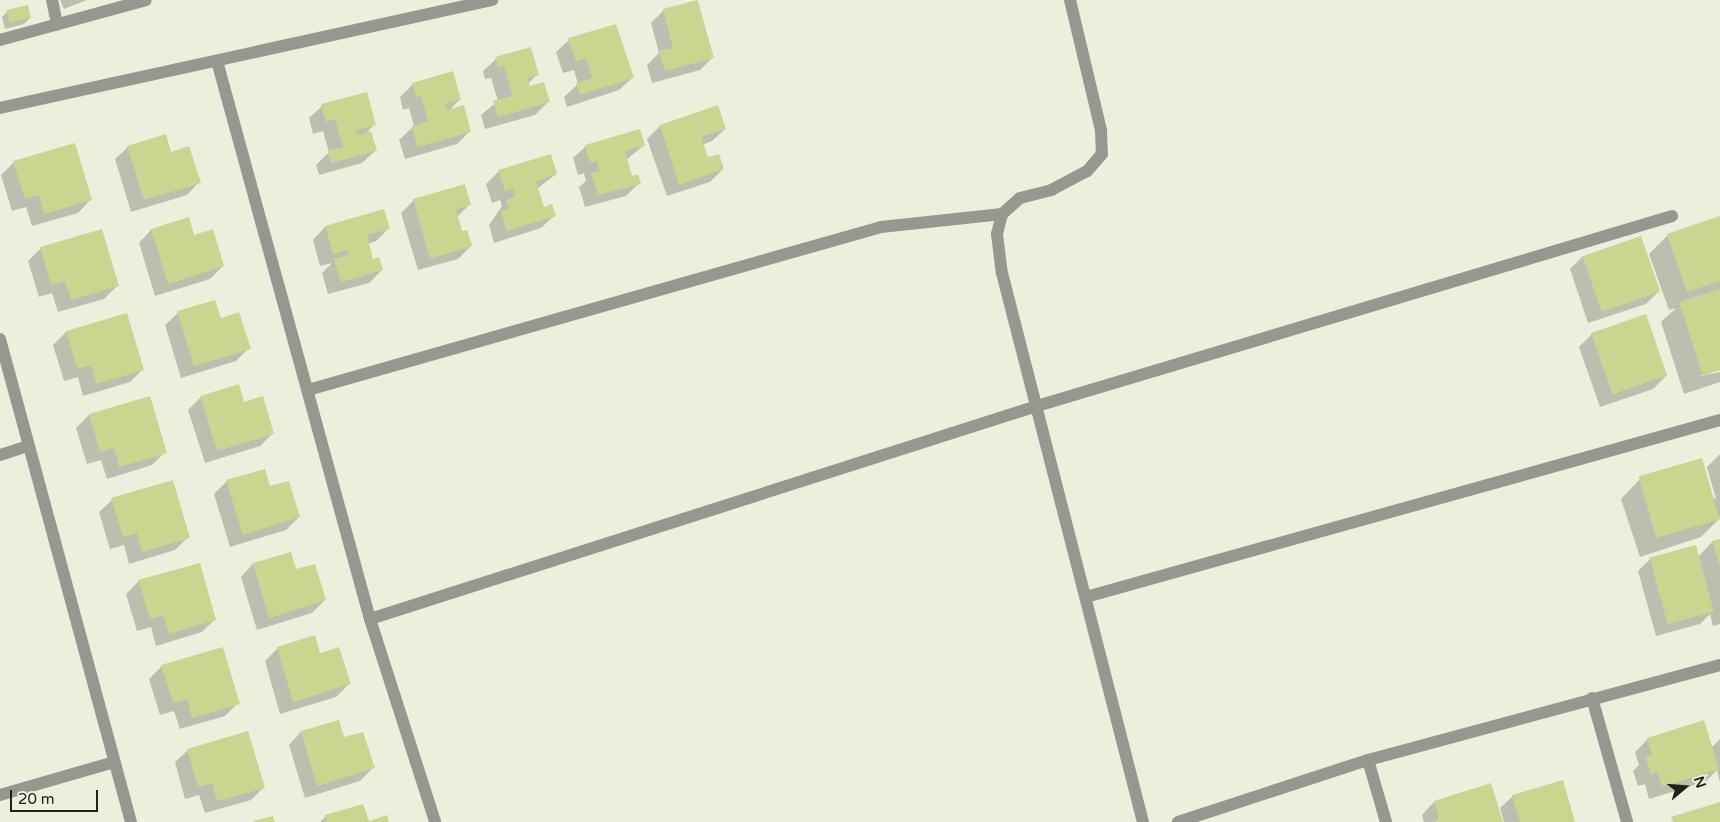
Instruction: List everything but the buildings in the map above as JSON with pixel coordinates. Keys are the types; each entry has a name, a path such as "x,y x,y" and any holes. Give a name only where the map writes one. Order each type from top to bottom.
{"street":[{"path":"52,0 57,24"},
{"path":"0,40 146,0"},
{"path":"0,108 492,0"},
{"path":"1070,0 1102,130 1102,154 1087,171 1052,190 1020,198 1002,214 997,234 1002,273 1143,822"},
{"path":"218,61 370,618 435,822"},
{"path":"308,390 881,228 1002,214"},
{"path":"370,618 1037,406 1672,216"},
{"path":"0,339 27,446 131,822"},
{"path":"1086,598 1720,420"},
{"path":"0,455 27,446"},
{"path":"1178,822 1368,760 1720,665"},
{"path":"1592,698 1627,822"},
{"path":"1368,760 1386,822"},
{"path":"0,794 114,762"}]}
